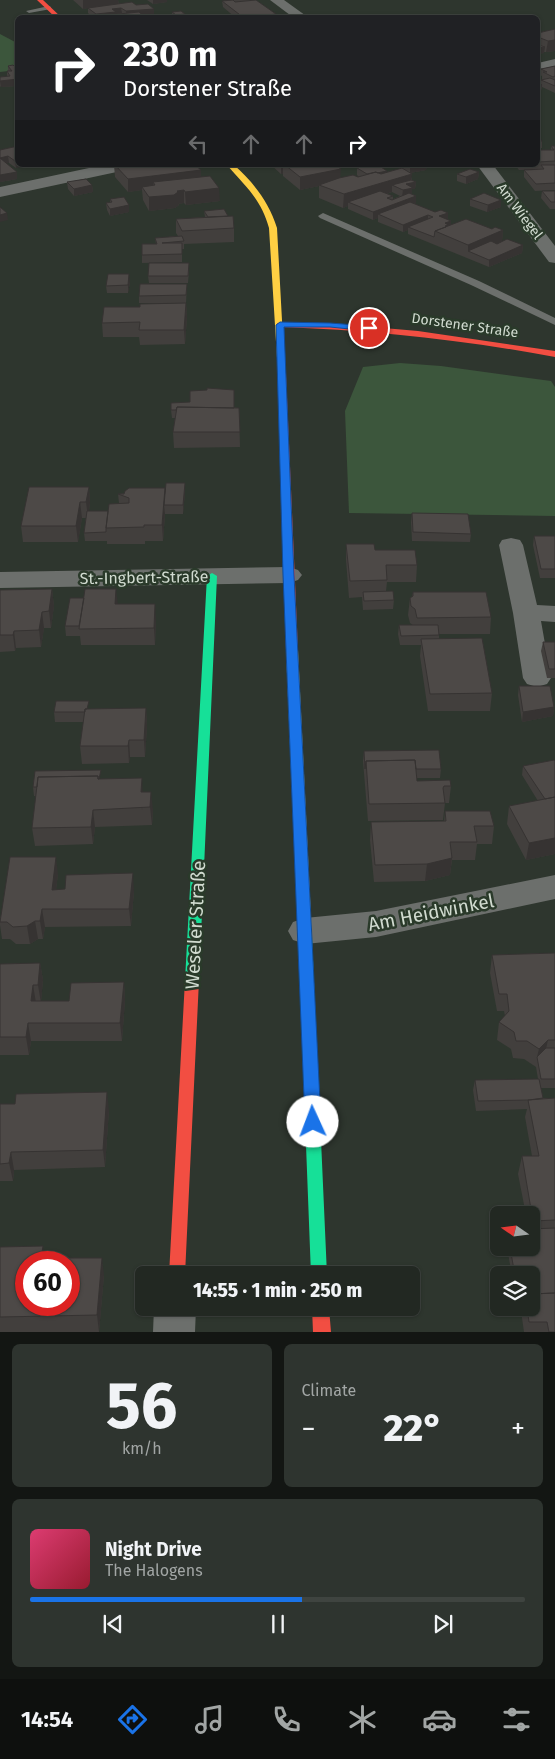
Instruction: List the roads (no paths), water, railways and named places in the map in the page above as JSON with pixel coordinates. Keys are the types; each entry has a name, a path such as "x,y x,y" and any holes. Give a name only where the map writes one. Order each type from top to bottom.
{"main road":[{"path":"45,4 57,15"},
{"path":"232,167 253,186 270,215 274,228 280,325 289,575 320,1266"},
{"name":"Dorstener Straße","path":"280,325 330,325 409,332 502,344 555,354"},
{"name":"Weseler Straße","path":"177,1266 212,576"},
{"path":"321,1316 322,1332"}],"street":[{"path":"276,0 298,15"},
{"path":"540,67 555,63"},
{"path":"0,192 117,167"},
{"name":"Am Wiegel","path":"487,167 555,258"},
{"path":"512,545 537,678"},
{"name":"St.-Ingbert-Straße","path":"0,580 289,575"},
{"path":"526,613 555,614"},
{"name":"Am Heidwinkel","path":"305,931 376,924 555,887"},
{"path":"174,1332 175,1316"}],"lane":[{"path":"29,11 45,4"},
{"path":"323,216 475,283 555,322"}]}
